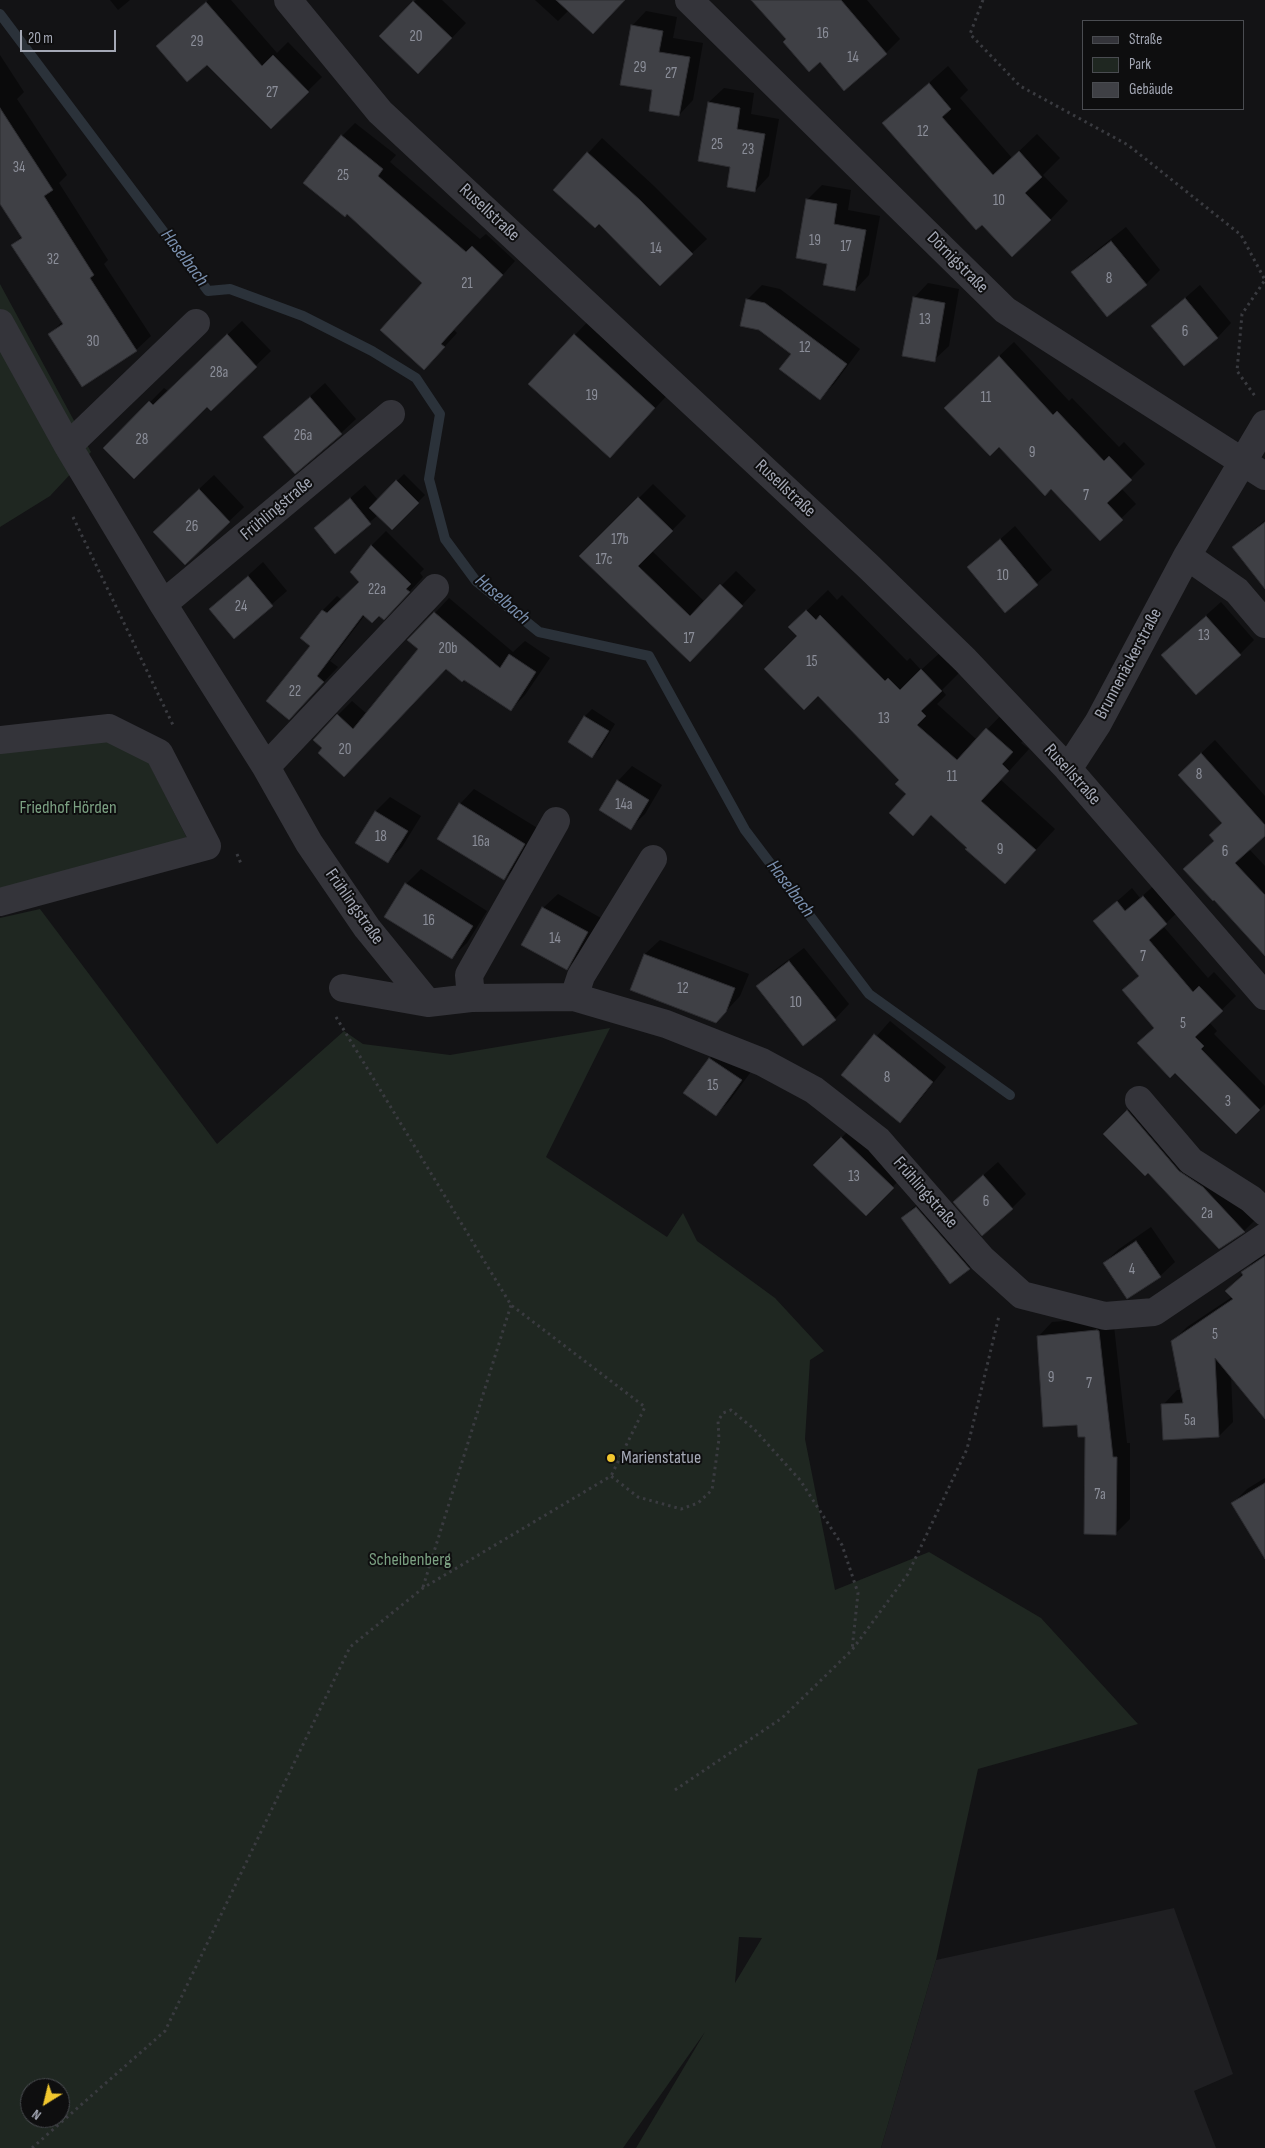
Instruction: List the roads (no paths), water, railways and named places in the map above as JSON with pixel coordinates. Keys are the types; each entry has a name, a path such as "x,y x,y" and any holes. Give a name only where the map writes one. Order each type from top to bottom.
{"street":[{"name":"Rusellstraße","path":"288,0 380,112 868,566 965,660 1068,768 1265,996"},
{"name":"Dörnigstraße","path":"689,0 1005,310 1241,463 1265,476"},
{"name":"Frühlingstraße","path":"0,323 91,485 163,604 266,767 310,843 367,928 428,1003 471,998 574,997 666,1024 762,1062 814,1090 878,1140 982,1259 1022,1295 1105,1316 1154,1312 1265,1237"},
{"path":"68,446 196,323"},
{"name":"Brunnenäckerstraße","path":"1068,768 1098,723 1187,556 1241,463 1262,413"},
{"name":"Frühlingstraße","path":"163,604 391,414"},
{"path":"1187,556 1237,591 1265,624"},
{"path":"266,767 435,588"},
{"path":"0,740 109,728 125,736 159,754 207,846 0,902"},
{"path":"471,998 469,975 556,821"},
{"path":"574,997 581,976 653,859"},
{"path":"337,999 428,1003"},
{"path":"1139,1100 1191,1161 1251,1199 1265,1212"}],"waterway":[{"name":"Haselbach","path":"0,14 208,291 230,289 303,316 372,351 416,378 440,414 429,479 445,539 476,581 539,632 649,656 745,830 869,994 1010,1095"}],"place":[{"name":"Marienstatue","path":"611,1458"}],"park label":[{"name":"Friedhof Hörden","path":"68,808"},
{"name":"Scheibenberg","path":"410,1560"}]}
